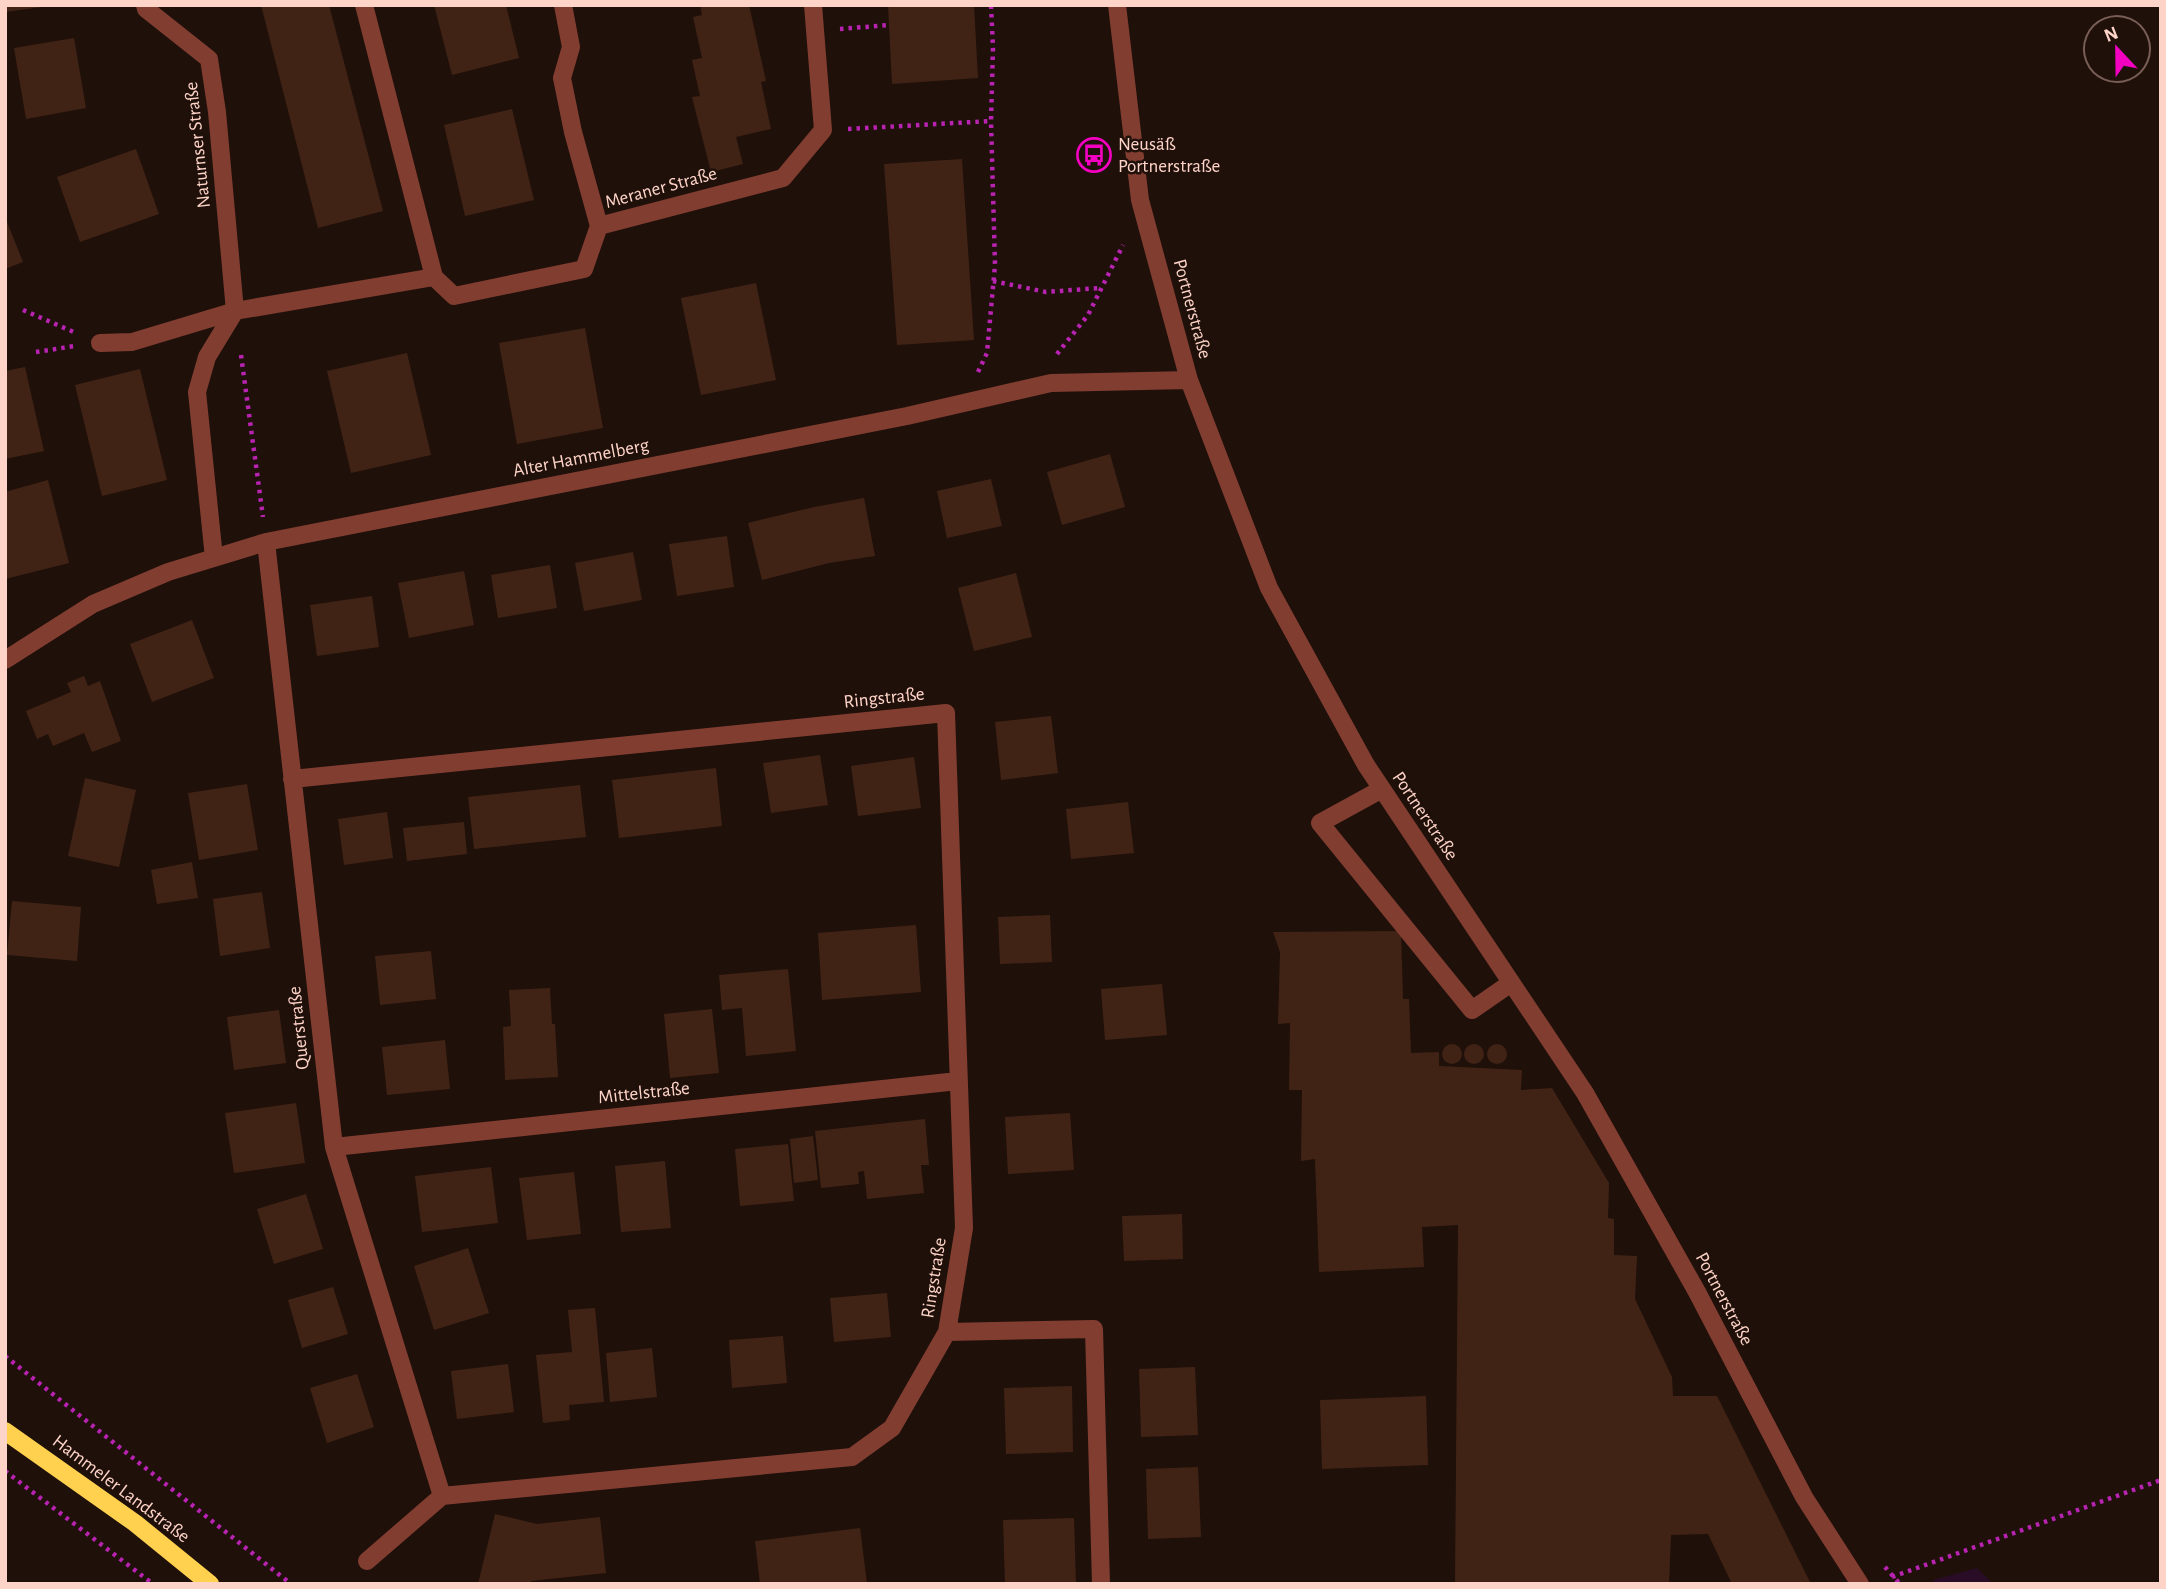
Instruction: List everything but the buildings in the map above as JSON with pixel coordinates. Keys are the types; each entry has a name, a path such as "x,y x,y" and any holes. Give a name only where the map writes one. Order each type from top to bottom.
{"main road":[{"name":"Hammeler Landstraße","path":"5,1431 135,1523 210,1584"}],"street":[{"name":"Naturnser Straße","path":"145,5 146,9 209,59 217,112 235,311"},
{"path":"100,343 132,342 235,311 434,277 364,5"},
{"path":"564,5 571,47 562,78 573,132 599,226"},
{"path":"813,5 823,130"},
{"name":"Portnerstraße","path":"1117,5 1140,200 1189,380 1269,588 1366,765 1585,1093 1697,1292 1804,1497 1860,1584"},
{"name":"Meraner Straße","path":"434,277 454,296 584,269 599,226 783,178 823,130"},
{"path":"214,558 197,392 207,357 235,311"},
{"name":"Alter Hammelberg","path":"5,660 93,604 168,572 266,542 962,404 1051,383 1189,380"},
{"name":"Querstraße","path":"266,542 334,1147 442,1496"},
{"name":"Ringstraße","path":"292,779 946,713 964,1228 947,1332 892,1428 852,1457 442,1496"},
{"path":"1382,789 1320,823 1472,1010 1511,983"},
{"name":"Mittelstraße","path":"334,1147 958,1081"},
{"name":"Ringstraße","path":"947,1332 1094,1329 1101,1584"},
{"path":"367,1561 442,1496"}],"path":[{"path":"962,404 988,353 995,265 991,5"},
{"path":"815,31 889,25"},
{"path":"823,130 991,121"},
{"path":"1057,355 1088,315 1118,256 1140,200"},
{"path":"993,281 1046,292 1101,288"},
{"path":"23,310 100,343"},
{"path":"235,311 266,542"},
{"path":"36,352 100,343"},
{"path":"5,1356 292,1584"},
{"path":"5,1471 153,1584"},
{"path":"1893,1577 2161,1480"}],"shaded area":[{"path":"1977,1568 1993,1584 1936,1584 1933,1580"}],"place":[{"name":"Neusäß Portnerstraße","path":"1094,155"}]}
